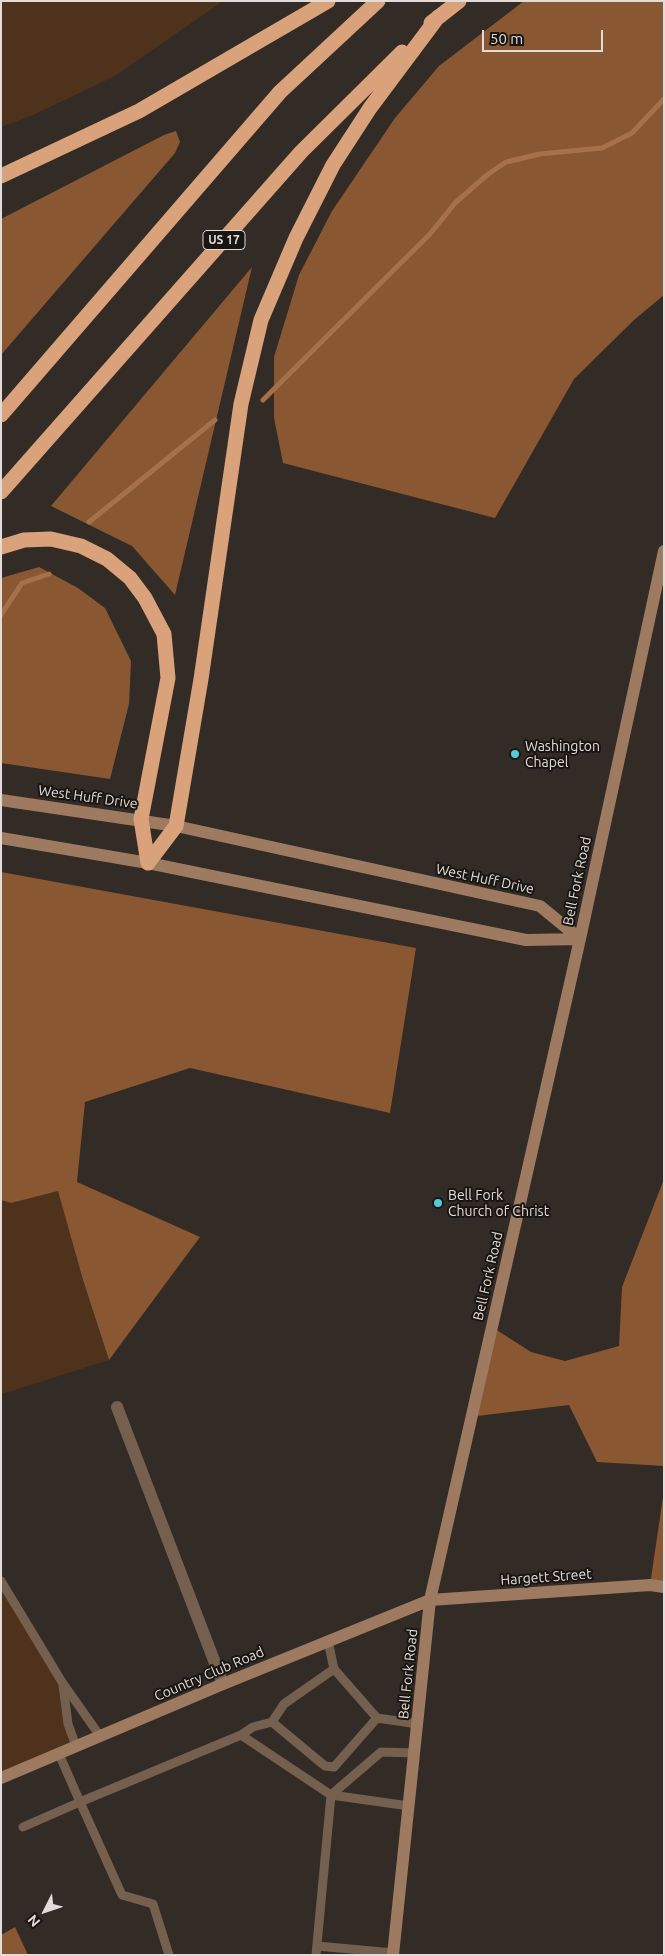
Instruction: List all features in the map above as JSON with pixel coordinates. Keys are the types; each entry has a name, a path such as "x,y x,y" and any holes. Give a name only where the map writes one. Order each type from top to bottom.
{"highway":[{"path":"1,176 139,111 328,1"},
{"path":"1,415 280,92 378,1"},
{"name":"US 17","path":"1,492 301,152 438,17 459,1"},
{"path":"148,863 176,826 202,670 241,404 261,320 296,238 333,165 370,108 438,17"},
{"path":"1,546 24,540 51,539 81,546 106,558 130,578 145,598 164,634 168,678 141,819 148,863"}],"main road":[{"name":"Bell Fork Road","path":"394,1954 430,1600 580,939 664,551"},
{"name":"West Huff Drive","path":"1,800 141,819 540,906 580,939"},
{"path":"1,838 148,863 526,940 580,939"},
{"name":"Hargett Street","path":"430,1600 650,1584 664,1587"},
{"name":"Country Club Road","path":"1,1778 223,1684 430,1600"}],"street":[{"path":"116,1407 223,1684"}],"lane":[{"path":"1,1581 62,1682 100,1736"},
{"path":"328,1641 334,1669 378,1718 418,1724"},
{"path":"23,1827 241,1735 253,1727 272,1722 284,1704 334,1669"},
{"path":"62,1682 68,1724 76,1746"},
{"path":"272,1722 325,1766 334,1767 378,1718"},
{"path":"241,1735 331,1795 409,1806"},
{"path":"394,1954 316,1950 331,1795 381,1752 415,1753"},
{"path":"59,1754 122,1895 154,1904 169,1955"}],"shaded area":[{"path":"1,1 223,1 115,76 31,116 1,127"},
{"path":"524,1 664,1 664,295 634,320 574,379 495,518 283,463 274,418 274,357 299,275 332,211 395,118 439,66"},
{"path":"176,131 180,142 175,153 1,355 1,219 164,135"},
{"path":"252,267 175,595 132,546 51,506"},
{"path":"39,567 78,588 105,608 131,661 129,704 110,779 1,763 1,578"},
{"path":"1,872 416,948 390,1113 190,1068 85,1102 77,1182 200,1237 109,1360 83,1280 58,1191 11,1203 1,1200"},
{"path":"664,1179 664,1466 597,1462 569,1405 477,1416 492,1327 531,1352 565,1361 619,1346 622,1287"},
{"path":"58,1190 83,1280 109,1360 2,1394 1,1200 11,1203"},
{"path":"664,1490 664,1587 650,1585"},
{"path":"1,1581 62,1682 76,1746 1,1778"},
{"path":"15,1927 28,1955 1,1955 1,1935"}],"waterway":[{"path":"263,400 430,234 455,203 487,175 506,162 540,154 602,148 632,133 664,99"},
{"path":"89,522 215,420"},
{"path":"1,615 22,583 49,574"}],"place":[{"name":"Washington Chapel","path":"515,754"},
{"name":"Bell Fork Church of Christ","path":"438,1203"}]}
